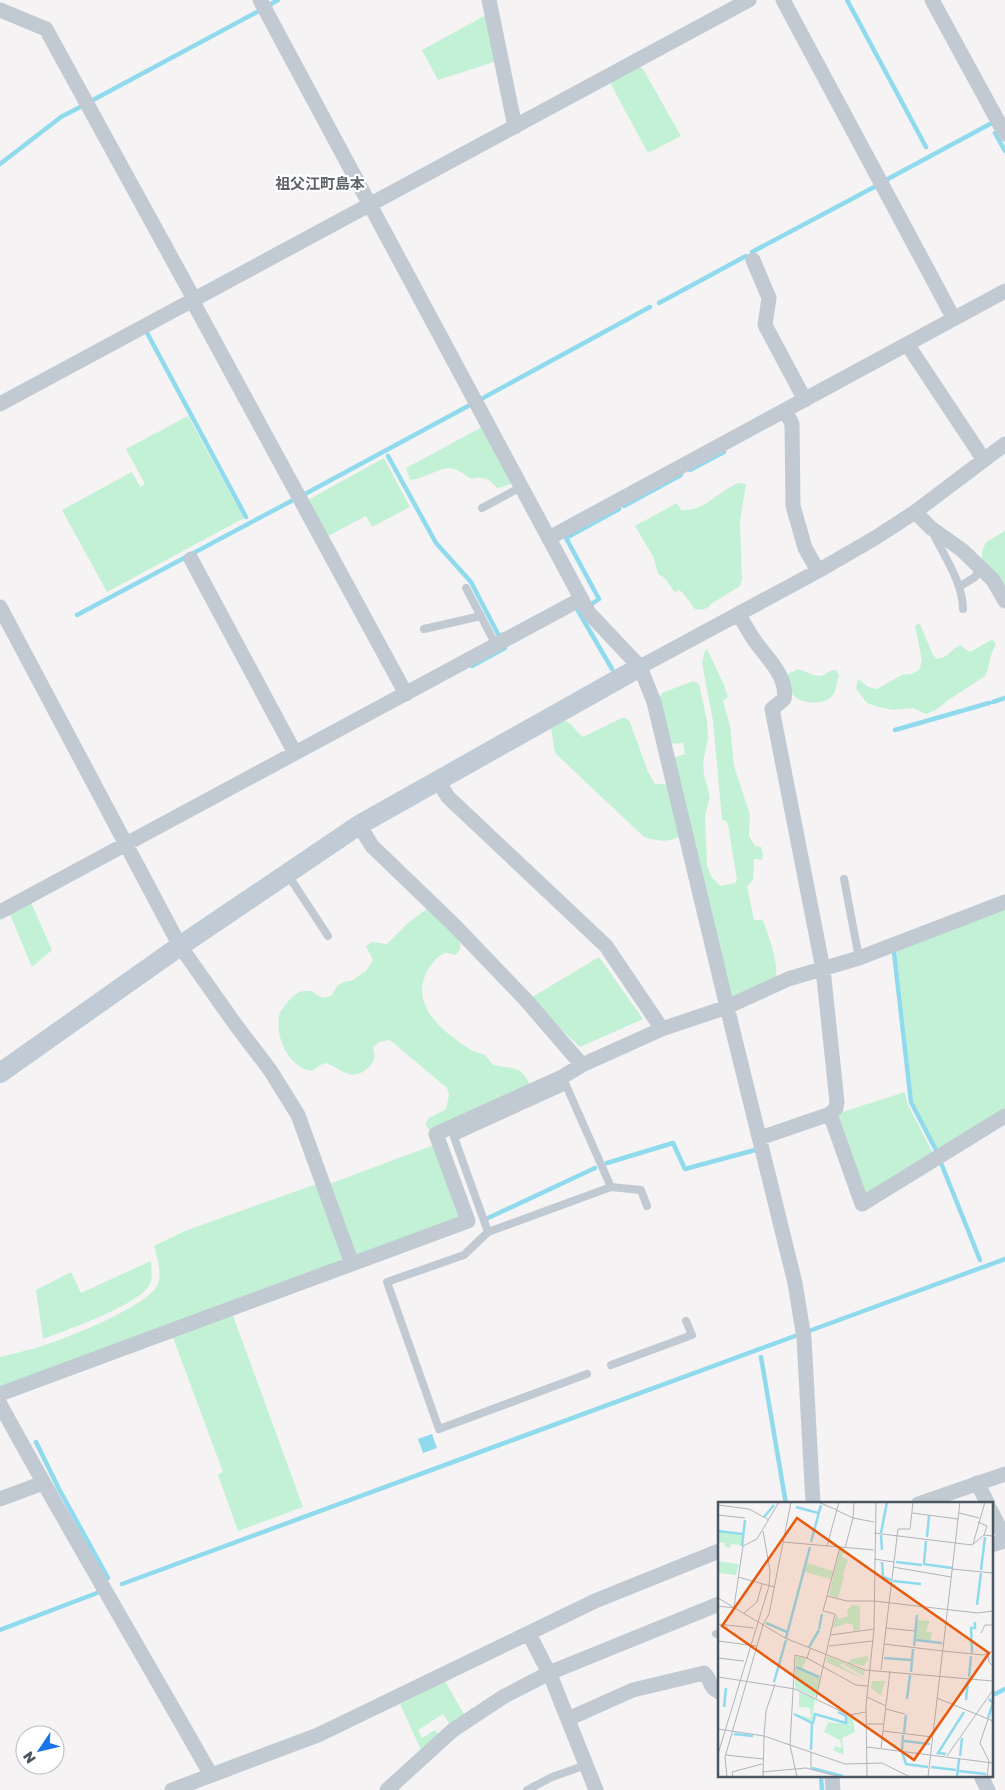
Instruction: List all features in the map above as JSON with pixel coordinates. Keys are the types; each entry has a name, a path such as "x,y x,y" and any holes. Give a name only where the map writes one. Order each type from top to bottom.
{"street":[{"path":"9,0 0,8 46,29 406,694"},
{"path":"260,0 581,599 589,613 640,667 654,702 794,1282 804,1338 813,1502"},
{"path":"489,0 514,126"},
{"path":"0,404 749,0"},
{"path":"783,0 954,319"},
{"path":"932,0 1005,134"},
{"path":"753,260 769,298 765,325 805,400"},
{"path":"549,538 1005,292"},
{"path":"907,344 984,460"},
{"path":"785,410 792,424 793,506 805,548 818,571"},
{"path":"0,1073 180,946 359,825 875,538 915,512 1005,444"},
{"path":"915,512 931,528 962,550 994,580 1005,601"},
{"path":"191,559 295,753"},
{"path":"0,912 581,599"},
{"path":"0,607 180,946 270,1070 298,1115 352,1264"},
{"path":"738,614 757,644 776,668 785,693 784,699 772,709 823,969 837,1102 836,1108 830,1114 760,1138"},
{"path":"438,781 448,797 606,946 662,1029"},
{"path":"359,825 372,846 455,926 582,1064"},
{"path":"0,1394 468,1221 436,1134 564,1081 582,1064 662,1029 727,1007 788,979 859,958 1005,902"},
{"path":"830,1114 862,1204 1005,1116"},
{"path":"0,1404 43,1483 211,1775"},
{"path":"924,1502 1005,1474"},
{"path":"0,1499 43,1483"},
{"path":"977,1483 987,1502"},
{"path":"992,1513 1005,1539 992,1545"},
{"path":"172,1790 318,1736 596,1601 718,1551"},
{"path":"387,1790 453,1730 473,1715 504,1697 549,1673 718,1604"},
{"path":"529,1634 549,1673 596,1790"},
{"path":"568,1719 633,1690 704,1673 712,1688 718,1691"},
{"path":"982,1778 988,1790"}],"lane":[{"path":"482,508 521,486"},
{"path":"931,528 959,587 963,598 963,609"},
{"path":"959,587 975,577 980,567"},
{"path":"466,588 496,645"},
{"path":"424,629 481,616"},
{"path":"288,874 328,936"},
{"path":"844,879 859,958"},
{"path":"488,1232 454,1137 564,1081 611,1188"},
{"path":"587,1374 439,1429 387,1282 464,1255 488,1232 611,1188 641,1190 647,1206"},
{"path":"611,1365 692,1336 686,1321"},
{"path":"527,1790 552,1777 586,1765"}],"green space":[{"path":"486,15 497,61 438,80 422,50"},
{"path":"638,66 643,69 681,136 648,153 609,81"},
{"path":"188,416 244,518 107,592 62,510 132,472 140,487 145,484 126,449"},
{"path":"482,427 512,483 497,488 486,479 471,479 452,468 410,480 406,468"},
{"path":"384,458 410,507 372,527 366,516 326,537 306,501"},
{"path":"739,483 746,484 740,521 742,580 740,586 709,607 702,610 695,609 682,592 679,590 675,592 666,579 658,574 654,558 635,526 677,503 681,510 698,508"},
{"path":"1005,531 1005,589 982,560 982,551 986,542"},
{"path":"920,624 933,655 937,659 944,657 960,645 970,652 991,640 994,641 996,645 985,676 936,710 926,714 913,708 893,710 867,703 856,689 858,679 868,687 877,689 902,675 911,674 919,670 922,661 915,625"},
{"path":"707,649 728,697 723,701 730,726 734,766 750,815 749,836 755,846 761,847 763,854 762,860 754,859 753,880 747,886 754,920 763,920 776,964 776,978 734,999 731,995 673,758 685,754 683,743 670,744 659,698 662,693 693,681 699,684 707,721 708,738 703,762 704,775 710,797 705,815 707,865 711,876 721,886 735,883 737,880 728,825 726,821 722,820 713,721 702,663"},
{"path":"798,669 820,676 836,670 839,676 833,695 828,700 812,703 796,697 790,692 787,684 788,674"},
{"path":"622,718 626,718 630,722 648,772 655,784 664,784 669,787 681,836 672,840 662,841 644,837 555,753 551,728 558,723 566,721 583,737"},
{"path":"30,900 52,950 32,967 9,912"},
{"path":"1005,907 1005,1108 938,1150 913,1101 896,948"},
{"path":"427,909 456,936 460,947 455,955 444,953 435,960 427,971 422,993 424,1003 429,1012 444,1030 465,1046 484,1054 493,1065 520,1071 530,1085 429,1130 425,1124 429,1118 446,1109 449,1095 447,1088 390,1040 379,1042 373,1047 374,1059 372,1063 360,1073 348,1074 326,1063 312,1071 304,1069 290,1058 285,1051 278,1025 282,1010 296,994 311,991 322,998 331,996 338,985 351,981 366,971 373,960 366,946 372,942 387,944 408,923"},
{"path":"599,957 643,1019 580,1047 529,999"},
{"path":"905,1092 907,1103 933,1153 867,1194 864,1193 836,1114"},
{"path":"434,1145 459,1218 356,1257 329,1184"},
{"path":"319,1183 345,1260 0,1388 0,1357 45,1345 89,1328 125,1311 152,1293 159,1280 159,1265 154,1246 185,1231"},
{"path":"151,1261 151,1281 141,1294 100,1317 43,1339 36,1290 71,1272 81,1293"},
{"path":"232,1313 303,1507 238,1531 218,1475 223,1472 172,1335"},
{"path":"445,1681 465,1716 451,1726 443,1714 418,1730 422,1738 435,1730 439,1735 421,1750 400,1704"}],"water":[{"path":"432,1434 437,1448 423,1453 418,1439"}],"waterway":[{"path":"271,4 278,0"},
{"path":"847,0 926,147"},
{"path":"93,100 257,12"},
{"path":"0,164 61,117 84,105"},
{"path":"886,180 990,124"},
{"path":"995,133 1005,151"},
{"path":"752,252 878,185"},
{"path":"659,303 746,256"},
{"path":"483,398 650,307"},
{"path":"146,331 246,517"},
{"path":"305,494 470,405"},
{"path":"690,470 724,452"},
{"path":"388,456 436,543 471,582 499,636 504,634"},
{"path":"624,506 681,475"},
{"path":"77,615 295,499"},
{"path":"593,603 599,599 566,538 619,509"},
{"path":"577,609 612,669"},
{"path":"472,666 505,648"},
{"path":"993,702 1005,698"},
{"path":"895,730 989,703"},
{"path":"894,952 911,1102 936,1150"},
{"path":"607,1163 673,1143 685,1169 755,1150"},
{"path":"941,1163 980,1260"},
{"path":"488,1218 595,1168"},
{"path":"809,1331 1005,1259"},
{"path":"122,1584 795,1336"},
{"path":"761,1357 786,1502"},
{"path":"36,1442 59,1489 108,1578"},
{"path":"0,1630 97,1593"},
{"path":"992,1696 1005,1689"},
{"path":"821,1778 822,1790"}],"district":[{"name":"祖父江町島本","path":"320,183"}]}
